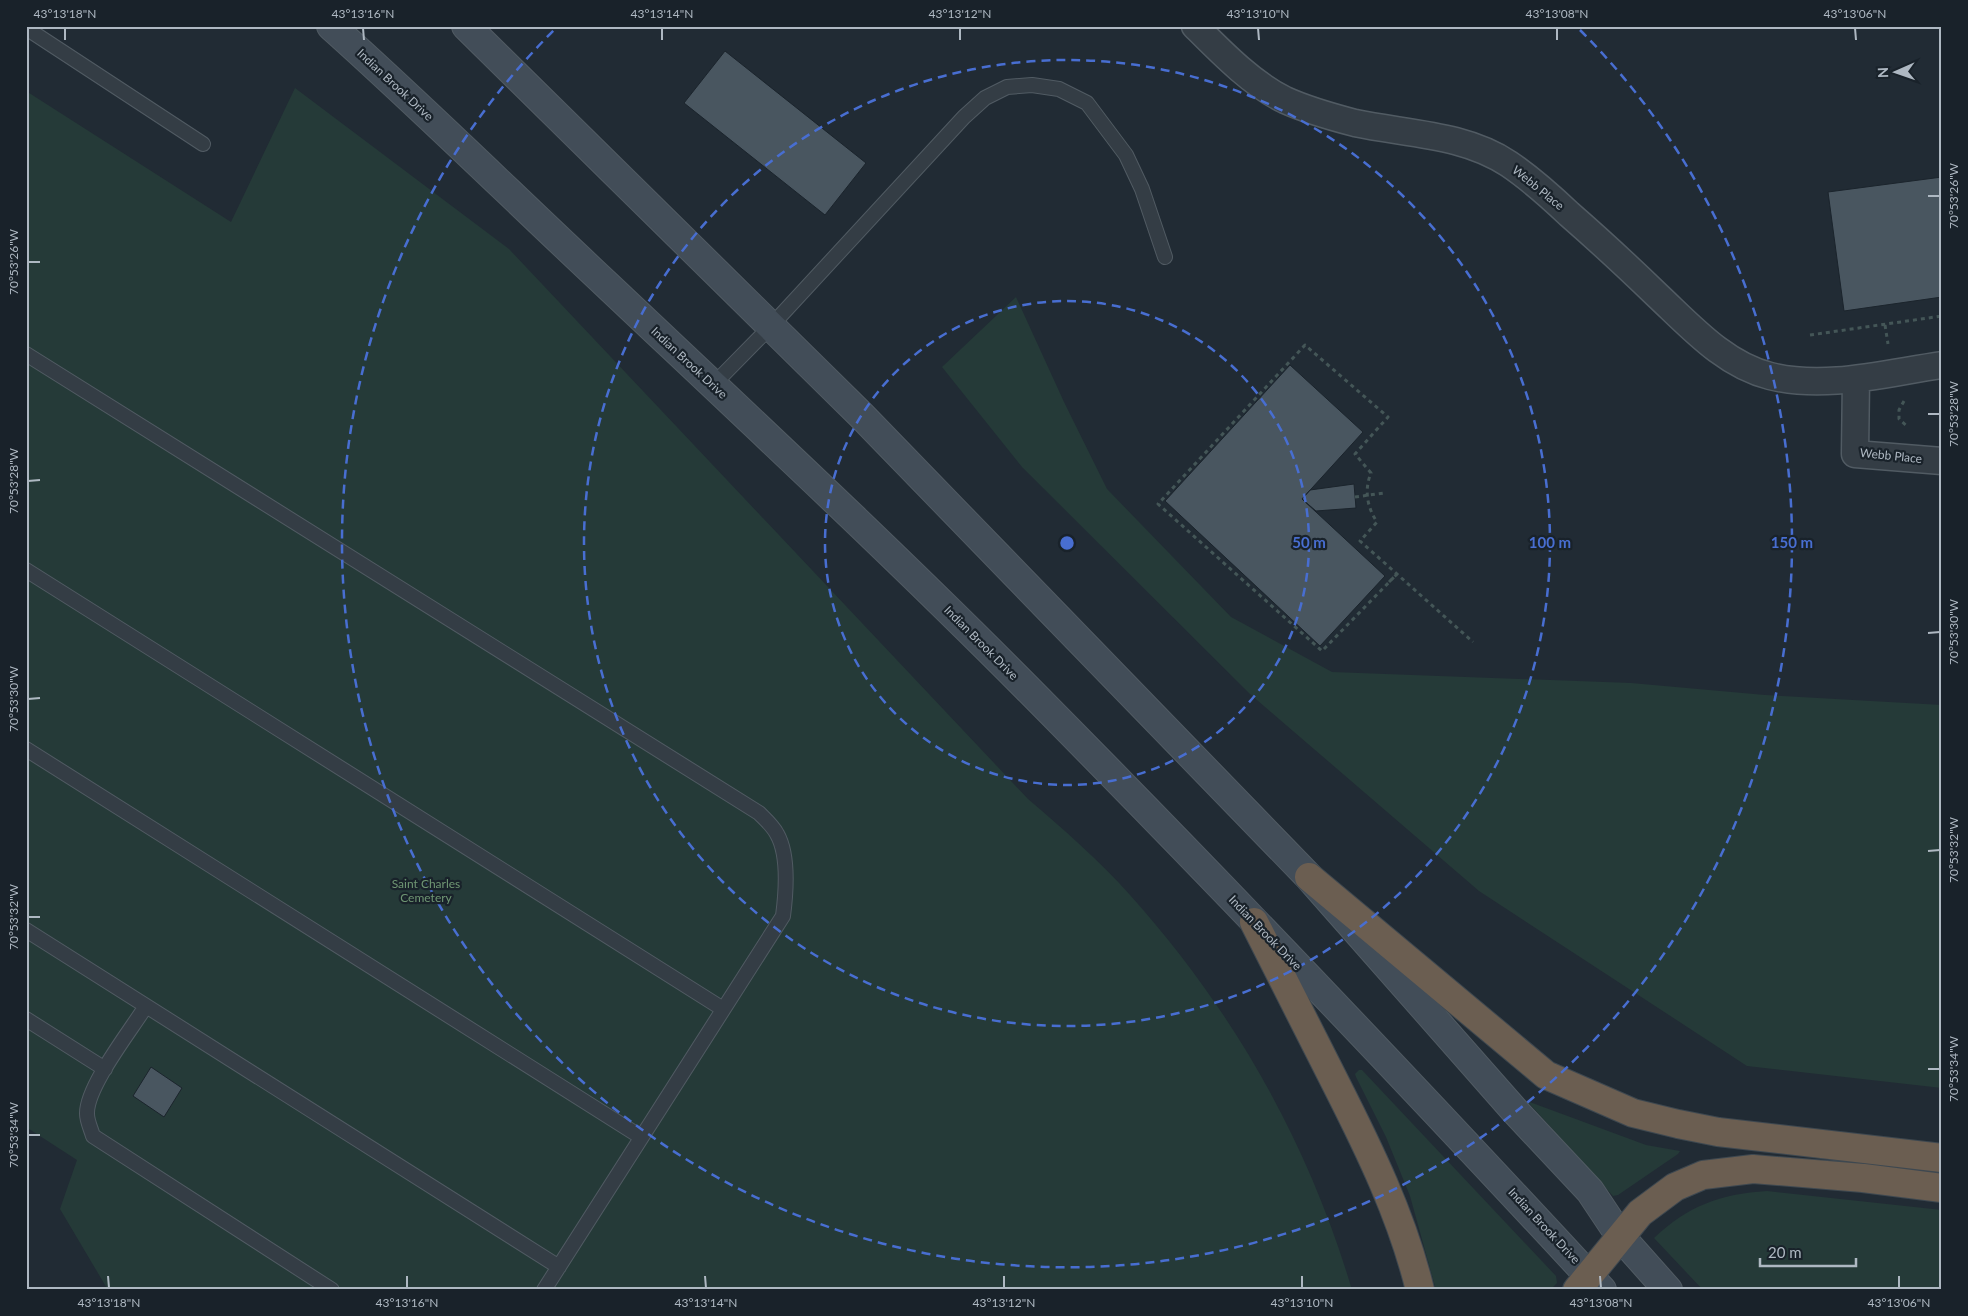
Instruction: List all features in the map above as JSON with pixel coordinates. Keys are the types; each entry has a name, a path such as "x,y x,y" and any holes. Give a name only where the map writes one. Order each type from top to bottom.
{"highway":[{"path":"1309,877 1546,1074 1585,1092 1633,1113 1718,1132 1942,1158"},
{"path":"1254,922 1382,1177 1402,1230 1420,1290"},
{"path":"1590,1285 1620,1236 1640,1213 1675,1188 1703,1175 1754,1169 1777,1170 1942,1188"}],"main road":[{"name":"Indian Brook Drive","path":"331,26 713,385 1028,689 1550,1232 1590,1285"},
{"path":"466,26 861,415 1309,877 1515,1111 1590,1191 1620,1236 1668,1290"}],"street":[{"name":"Webb Place","path":"1195,26 1220,51 1252,78 1284,99 1319,113 1356,123 1450,139 1480,149 1507,163 1542,189 1704,339 1739,365 1769,376 1803,382 1856,379 1942,365"},
{"name":"Webb Place","path":"1856,379 1855,454 1942,461"}],"lane":[{"path":"26,28 202,144"},
{"path":"713,385 771,326 964,117 985,98 1007,87 1032,85 1059,89 1087,103 1126,155 1142,189 1165,257"},
{"path":"26,354 759,812 778,834 785,861 786,892 783,916 544,1290"},
{"path":"26,570 723,1009"},
{"path":"26,749 641,1137"},
{"path":"26,930 559,1266"},
{"path":"146,1006 105,1069 90,1097 87,1114 93,1136 332,1290"},
{"path":"26,1019 105,1069"}],"path":[{"path":"1810,336 1942,316"},
{"path":"1397,574 1322,652 1158,504 1305,344 1388,417 1355,454 1371,473 1367,482 1367,494 1371,513 1378,522 1360,540 1473,642"},
{"path":"1906,399 1899,410 1899,419 1908,427 1914,429"},
{"path":"1355,497 1384,493"},
{"path":"1389,582 1397,574"}],"green space":[{"name":"Saint Charles Cemetery","path":"295,88 509,249 1028,799 1093,857 1130,895 1202,984 1234,1031 1263,1080 1290,1130 1313,1182 1334,1235 1352,1290 108,1290 60,1209 77,1160 26,1127 26,91 231,222"},
{"path":"1016,297 1064,402 1107,489 1231,617 1332,672 1631,683 1765,695 1942,705 1942,1088 1747,1066 1479,891 1250,694 1022,467 942,367"},
{"path":"1362,1070 1556,1276 1557,1283 1550,1290 1436,1290 1410,1196 1386,1137 1356,1077 1355,1074"},
{"path":"1527,1101 1646,1145 1680,1151 1618,1195 1613,1196"},
{"path":"1767,1191 1942,1210 1942,1290 1703,1290 1654,1238 1679,1218 1706,1204 1734,1195"}],"building":[{"path":"725,51 866,163 825,215 684,103"},
{"path":"1942,177 1942,297 1844,311 1828,192"},
{"path":"1290,365 1363,432 1302,499 1385,576 1320,646 1165,501"},
{"path":"1354,484 1356,508 1316,511 1302,499 1310,490"},
{"path":"151,1067 182,1088 164,1117 133,1096"}]}
